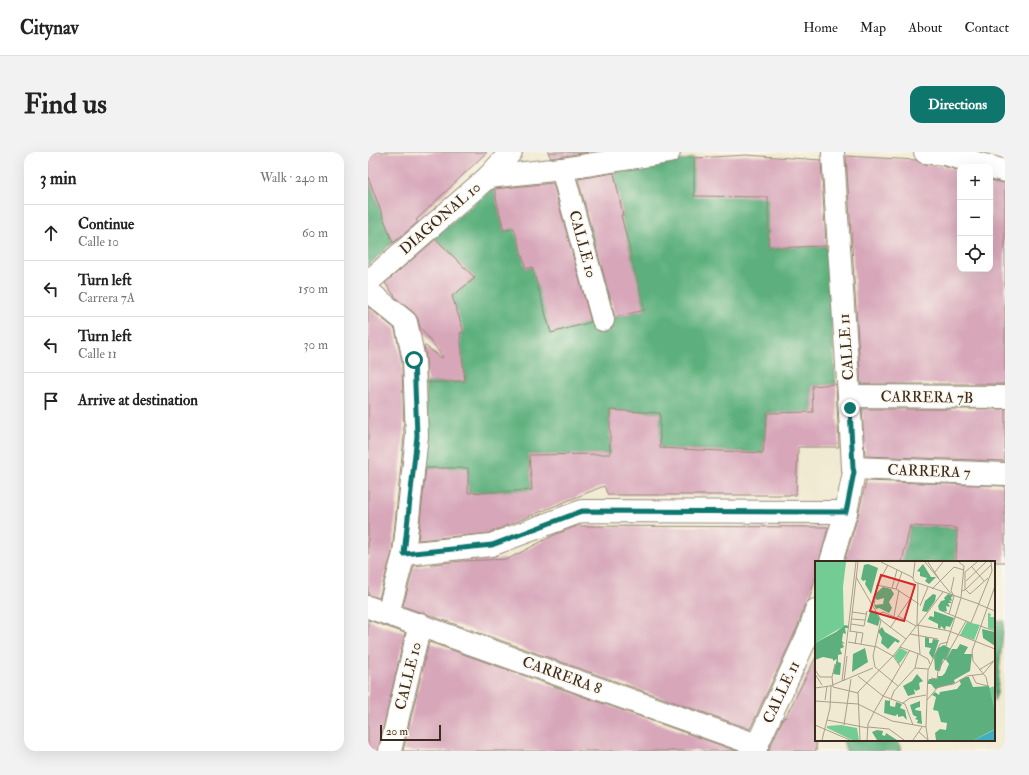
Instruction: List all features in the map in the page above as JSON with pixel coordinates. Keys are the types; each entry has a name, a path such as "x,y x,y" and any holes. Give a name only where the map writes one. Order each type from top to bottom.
{"street":[{"name":"DIAGONAL 10","path":"368,282 488,177 511,152"},
{"path":"488,177 562,169 669,152"},
{"name":"CALLE 11","path":"831,561 846,512 854,472 833,152"},
{"path":"925,152 945,154 1005,171"},
{"name":"CALLE 10","path":"562,169 603,320"},
{"path":"368,291 406,322 414,360 417,436 404,554 378,610"},
{"name":"CARRERA 7B","path":"850,396 1005,398"},
{"name":"CARRERA 7","path":"853,468 1005,474"},
{"path":"404,554 492,545 582,511 846,512"},
{"name":"CARRERA 8","path":"378,610 420,624 756,748"},
{"name":"CALLE 11","path":"756,748 810,630 815,613"},
{"name":"CALLE 10","path":"390,751 420,624"}],"green space":[{"path":"694,158 768,197 768,248 826,246 836,384 812,386 813,412 767,413 763,453 660,448 660,413 610,410 610,454 529,455 532,490 468,493 468,469 425,468 426,383 465,381 452,296 475,278 434,237 493,188 504,231 525,224 526,269 555,260 544,304 552,333 593,321 645,310 640,291 607,300 605,292 637,283 633,264 600,273 598,266 632,258 627,239 594,247 588,224 623,215 619,196 583,206 582,201 618,192 614,173"},
{"path":"368,177 393,242 368,266"},
{"path":"910,526 957,528 956,561 902,561"},
{"path":"995,621 1004,621 997,694 995,699"},
{"path":"843,741 898,741 901,751 846,751"}],"building":[{"path":"368,152 487,152 416,220 418,222 393,243 368,177"},
{"path":"548,152 589,152 551,158"},
{"path":"746,155 821,160 826,246 768,248 768,197 694,196 694,158"},
{"path":"846,156 916,160 923,164 943,166 957,170 957,272 993,272 993,181 1005,183 1005,384 861,384"},
{"path":"614,173 623,215 621,215 645,310 615,317 578,179"},
{"path":"553,183 591,322 551,333 532,267 526,269 514,228 504,231 494,189"},
{"path":"436,239 475,278 452,296 464,332 460,333 465,381 427,383 424,345 442,358 443,357 420,327 418,319 414,313 397,299 385,283"},
{"path":"368,307 395,329 402,362 404,436 392,552 379,598 368,595"},
{"path":"836,384 839,447 798,447 796,495 608,495 604,486 488,533 418,540 426,468 468,468 468,493 532,490 529,455 610,454 610,410 660,413 660,448 763,453 767,413 813,412 812,386"},
{"path":"862,409 1005,409 1005,461 865,456"},
{"path":"866,481 1005,486 1005,562 956,561 957,528 910,526 902,561 844,561 858,516"},
{"path":"577,526 828,527 819,561 815,561 815,579 809,600 804,606 798,626 750,729 403,606 414,566 462,561 508,559 554,535"},
{"path":"368,620 405,633 378,751 368,751"},
{"path":"429,642 737,751 403,751"},
{"path":"815,659 816,751 768,751 784,717 785,718"}],"route":[{"path":"414,360 417,436 404,554 492,545 582,511 846,512 854,472 850,408"}]}
